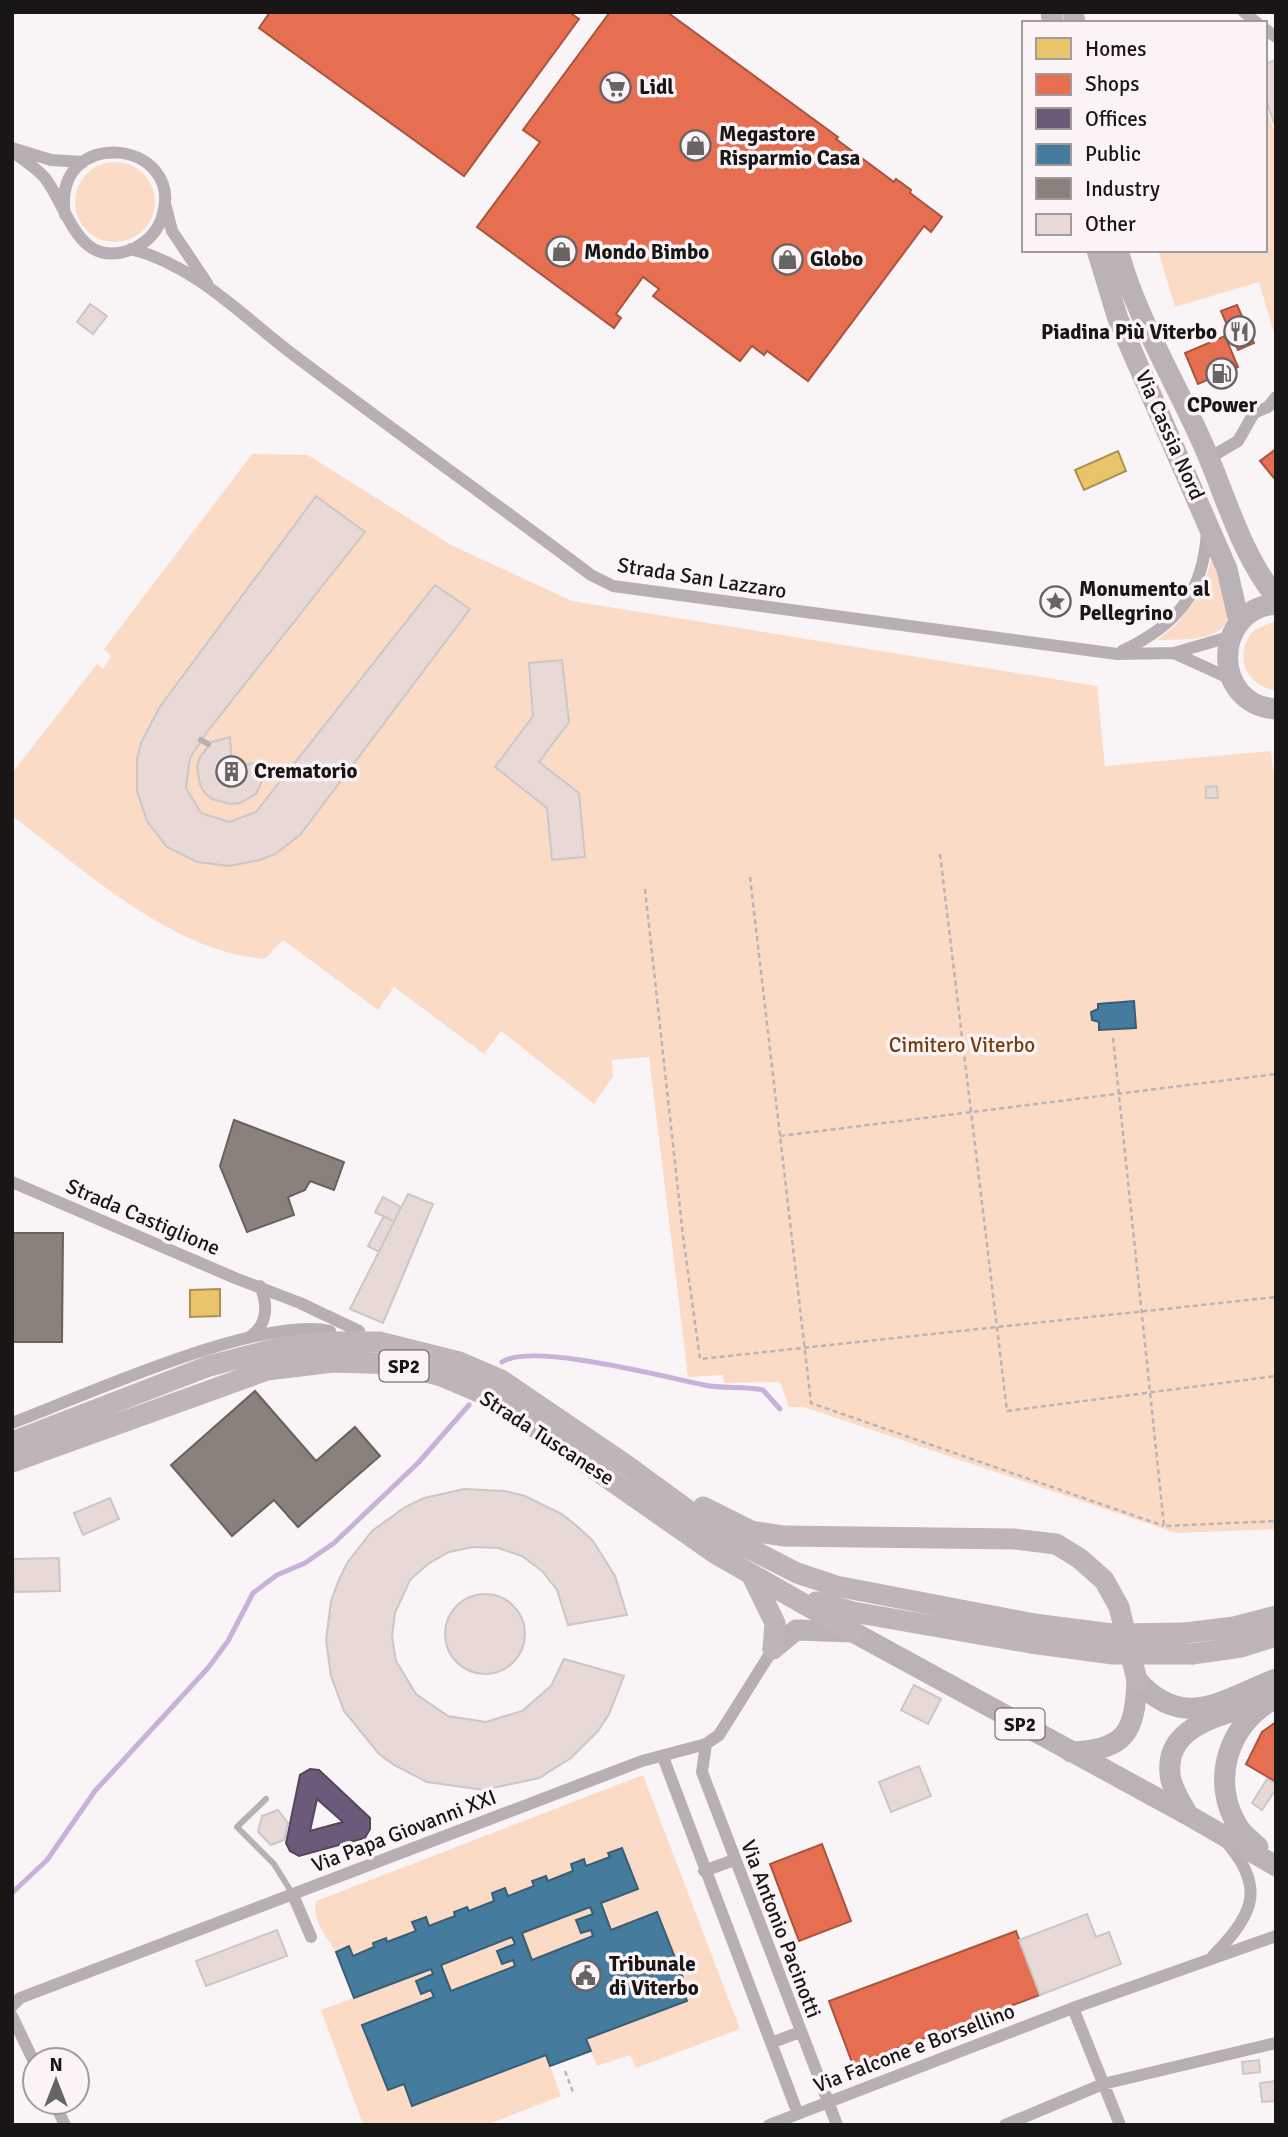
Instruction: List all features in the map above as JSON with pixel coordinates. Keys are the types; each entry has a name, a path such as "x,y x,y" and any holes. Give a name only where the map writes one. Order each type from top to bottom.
{"highway":[{"path":"359,1331 379,1342"},
{"name":"Strada Tuscanese","path":"12,1442 209,1366 325,1337 379,1342 459,1362 501,1380 626,1465"},
{"name":"Strada Tuscanese","path":"12,1462 267,1370 333,1362 397,1364 444,1377 493,1398 752,1576 777,1590"},
{"path":"626,1465 751,1531 783,1536 1014,1539 1056,1544 1079,1558 1104,1580 1119,1607 1137,1680"},
{"name":"SP2","path":"626,1465 719,1533 797,1573 836,1586 1033,1634"},
{"path":"752,1576 775,1623 772,1649"},
{"name":"SP2","path":"777,1590 853,1612 1033,1634 1112,1634 1189,1644 1241,1647 1276,1636"},
{"name":"SP2","path":"777,1590 853,1632"},
{"name":"SP2","path":"1189,1644 1234,1627 1276,1616"}],"main road":[{"name":"Via Cassia Nord","path":"1098,252 1118,319 1208,522 1233,589 1234,629 1226,665 1230,679"},
{"name":"Via Cassia Nord","path":"1119,252 1141,312 1209,458 1253,563 1276,597"},
{"path":"1234,629 1257,608 1276,604"},
{"path":"1230,679 1244,696 1274,710"},
{"path":"772,1649 796,1630 853,1632"},
{"name":"SP2","path":"853,1632 1276,1866"},
{"path":"1137,1680 1153,1698 1176,1709 1204,1708 1275,1692"},
{"path":"1071,1752 1094,1751 1113,1745 1127,1735 1136,1715 1137,1680"},
{"path":"1188,1815 1172,1783 1169,1762 1176,1743 1190,1729 1275,1692"},
{"path":"1275,1692 1247,1720 1233,1741 1224,1765 1223,1783 1239,1829 1276,1866"}],"street":[{"name":"Strada San Lazzaro","path":"12,149 51,160 83,162 108,151 125,152 140,158 157,173 164,191 172,231 209,286"},
{"name":"Strada San Lazzaro","path":"12,149 45,177 74,233 95,248 115,252 131,249 155,255 209,286 303,362 592,575 613,586 1117,654 1174,653 1234,629"},
{"path":"65,215 66,187 83,162"},
{"path":"131,249 153,234 165,205"},
{"path":"1209,458 1238,441 1254,413 1268,407 1276,397"},
{"path":"1117,654 1163,629 1189,600 1203,566 1208,522"},
{"name":"Strada San Lazzaro","path":"1174,653 1230,679"},
{"name":"Strada Castiglione","path":"12,1182 260,1286 359,1331"},
{"path":"248,1339 257,1332 265,1315 264,1296 260,1286"},
{"name":"Strada Tuscanese","path":"12,1423 198,1353 248,1339 298,1328 325,1337"},
{"path":"706,1744 719,1735 772,1649"},
{"name":"Via Papa Giovanni XXI","path":"12,2006 20,1998 642,1761 706,1744"},
{"name":"Via Antonio Pacinotti","path":"706,1744 702,1772 837,2125"},
{"path":"663,1757 798,2114"},
{"path":"1210,1959 1241,1926 1249,1911 1251,1880 1243,1862 1220,1834"},
{"path":"704,1871 734,1860"},
{"path":"293,1895 311,1937"},
{"name":"Via Falcone e Borsellino","path":"769,2125 1073,2008 1276,1936"},
{"path":"1073,2008 1120,2125"},
{"path":"12,2015 27,2046"},
{"path":"771,2043 800,2032"},
{"path":"1005,2125 1103,2084 1276,2043"}],"lane":[{"path":"201,740 208,744"},
{"path":"325,1337 359,1331"},
{"path":"266,1799 237,1827 274,1864 293,1895"}],"path":[{"path":"940,854 1007,1411 1276,1376"},
{"path":"750,877 811,1404 1164,1526 1276,1521"},
{"path":"645,889 683,1236 700,1359 1276,1297"},
{"path":"1113,1038 1164,1526"},
{"path":"780,1136 1119,1096 1276,1074"},
{"path":"565,2071 573,2092"}],"green space":[{"path":"1267,110 1276,136 1276,340 1259,282 1175,307 1159,252 1267,252"},
{"path":"115,162 130,165 143,174 152,187 155,202 152,217 143,230 130,239 115,242 100,239 87,230 78,217 75,202 78,187 87,174 100,165"},
{"name":"Cimitero Viterbo","path":"252,454 308,455 451,545 572,601 1097,686 1105,766 1271,751 1276,794 1276,1529 1176,1533 804,1407 789,1407 780,1382 724,1383 723,1375 688,1377 649,1057 612,1060 613,1076 594,1104 501,1031 484,1054 394,987 378,1010 283,940 265,959 230,953 163,925 100,883 12,816 12,773 97,664 103,669 111,656 104,649"},
{"path":"1212,557 1229,604 1228,617 1223,626 1204,637 1157,640 1177,623 1192,604 1204,582"},
{"path":"1276,621 1276,690 1265,687 1249,676 1243,658 1244,649 1254,630"},
{"path":"643,1775 740,2029 636,2068 630,2055 597,2066 586,2039 686,2001 678,1979 683,1977 658,1912 611,1930 601,1903 638,1889 622,1848 609,1853 610,1857 586,1866 584,1859 571,1864 573,1871 548,1881 545,1876 533,1881 534,1886 508,1896 505,1888 492,1893 494,1901 469,1911 466,1907 454,1912 455,1916 429,1926 425,1917 413,1923 416,1931 387,1942 385,1938 373,1943 374,1947 353,1956 349,1947 336,1952 321,1928 316,1914 316,1901"},
{"path":"590,1907 593,1914 576,1921 581,1933 591,1930 593,1936 532,1960 522,1933"},
{"path":"512,1937 515,1966 451,1991 441,1965"},
{"path":"431,1969 433,1974 416,1981 431,1990 434,1997 362,2025 388,2090 404,2084 413,2106 546,2055 561,2096 486,2125 363,2125 321,2010"}],"building: Homes":[{"path":"1118,451 1126,471 1084,490 1075,470"},
{"path":"220,1289 220,1316 190,1317 190,1290"}],"building: Shops":[{"path":"270,12 569,12 579,19 464,176 259,28"},
{"path":"610,12 667,12 838,137 836,139 894,182 896,179 911,190 910,193 942,217 931,232 924,226 808,381 767,351 764,355 752,346 740,361 653,296 659,289 643,277 616,314 621,318 614,328 477,227 540,142 523,130"},
{"path":"1237,305 1254,343 1238,350 1221,311"},
{"path":"1225,336 1238,367 1198,384 1185,353"},
{"path":"1276,449 1276,477 1274,478 1260,461"},
{"path":"1276,1722 1276,1782 1246,1764 1262,1732"},
{"path":"822,1844 851,1921 799,1941 770,1864"},
{"path":"1016,1931 1040,1995 853,2065 829,2001"}],"building: Offices":[{"path":"310,1769 319,1770 370,1818 370,1829 365,1838 299,1856 290,1851 286,1843 300,1775","holes":["317,1799 343,1822 310,1831"]}],"building: Public":[{"path":"1134,1001 1136,1028 1099,1030 1099,1022 1092,1020 1091,1012 1098,1009 1098,1004"},
{"name":"Tribunale di Viterbo","path":"622,1848 638,1889 601,1903 611,1930 657,1912 683,1978 678,1979 687,2001 586,2039 591,2051 550,2066 546,2055 412,2106 404,2084 388,2090 362,2025 434,1997 431,1990 421,1994 416,1981 433,1974 431,1969 354,1998 336,1952 349,1946 353,1956 374,1947 373,1943 386,1938 387,1942 416,1931 412,1922 426,1917 429,1926 455,1916 454,1912 467,1907 469,1911 494,1901 492,1893 505,1888 508,1896 534,1886 532,1881 546,1876 548,1881 573,1871 571,1864 584,1859 586,1866 610,1857 608,1853","holes":["590,1907 593,1914 576,1920 581,1933 591,1930 593,1936 532,1960 522,1933","512,1937 515,1944 497,1951 502,1964 513,1960 515,1966 451,1991 441,1965"]}],"building: Industry":[{"path":"234,1120 344,1162 334,1190 310,1181 305,1190 288,1197 294,1215 247,1232 220,1166"},
{"path":"12,1233 63,1233 62,1342 12,1342"},
{"path":"255,1391 316,1461 355,1427 380,1456 298,1527 274,1500 232,1536 171,1465"}],"building: Other":[{"path":"1276,60 1276,129 1267,103 1267,63"},
{"path":"90,304 107,316 93,334 77,322"},
{"path":"316,496 365,532 207,732 190,758 186,788 201,813 229,822 256,812 435,585 470,609 300,835 275,854 260,860 229,866 197,862 167,847 147,821 137,791 137,759 141,743 159,708"},
{"path":"562,660 569,722 539,762 579,793 585,857 552,860 547,808 495,767 533,716 529,663"},
{"name":"Crematorio","path":"230,737 232,766 264,762 264,777 256,794 240,803 230,804 212,799 205,793 200,785 197,766 200,757 212,742"},
{"path":"1217,786 1218,798 1206,798 1206,787"},
{"path":"408,1194 433,1204 383,1323 350,1309"},
{"path":"383,1197 401,1207 394,1222 375,1212"},
{"path":"384,1216 394,1222 379,1252 368,1246"},
{"path":"464,1489 505,1491 525,1496 562,1514 593,1541 615,1576 627,1615 568,1625 557,1590 542,1571 522,1556 498,1548 473,1547 449,1552 428,1564 410,1580 395,1613 392,1637 396,1661 416,1694 448,1716 486,1722 522,1711 551,1686 564,1659 624,1676 609,1714 598,1731 571,1758 539,1778 484,1790 427,1782 379,1754 344,1711 331,1676 326,1640 331,1601 338,1582 347,1563 372,1531 405,1507 424,1498"},
{"path":"110,1498 119,1519 83,1535 74,1513"},
{"path":"59,1558 60,1591 14,1592 13,1559"},
{"path":"477,1594 493,1594 514,1605 525,1626 525,1642 514,1663 493,1674 477,1674 463,1668 451,1656 445,1642 445,1626 451,1612 463,1600"},
{"path":"914,1685 941,1699 928,1724 901,1710"},
{"path":"919,1766 931,1796 891,1812 879,1782"},
{"path":"1267,1779 1276,1784 1276,1789 1262,1810 1252,1803"},
{"path":"278,1810 288,1823 284,1840 271,1845 258,1832 262,1816"},
{"path":"1087,1914 1096,1937 1109,1932 1121,1964 1040,1995 1019,1940"},
{"path":"277,1930 287,1956 206,1986 196,1961"},
{"path":"1259,2060 1260,2072 1243,2074 1242,2062"},
{"path":"1276,2081 1276,2101 1262,2102 1260,2083"}],"waterway":[{"path":"502,1362 517,1357 568,1358 711,1386 763,1390 780,1409"},
{"path":"12,1893 47,1860 95,1791 208,1668 228,1641 253,1593 277,1575 305,1563 334,1543 418,1463 469,1405"}],"place":[{"name":"Lidl","path":"616,87"},
{"name":"Megastore Risparmio Casa","path":"696,146"},
{"name":"Mondo Bimbo","path":"561,252"},
{"name":"Globo","path":"787,259"},
{"name":"Piadina Più Viterbo","path":"1240,332"},
{"name":"CPower","path":"1222,373"},
{"name":"Monumento al Pellegrino","path":"1056,601"},
{"name":"Crematorio","path":"231,771"},
{"name":"Tribunale di Viterbo","path":"586,1976"}]}
